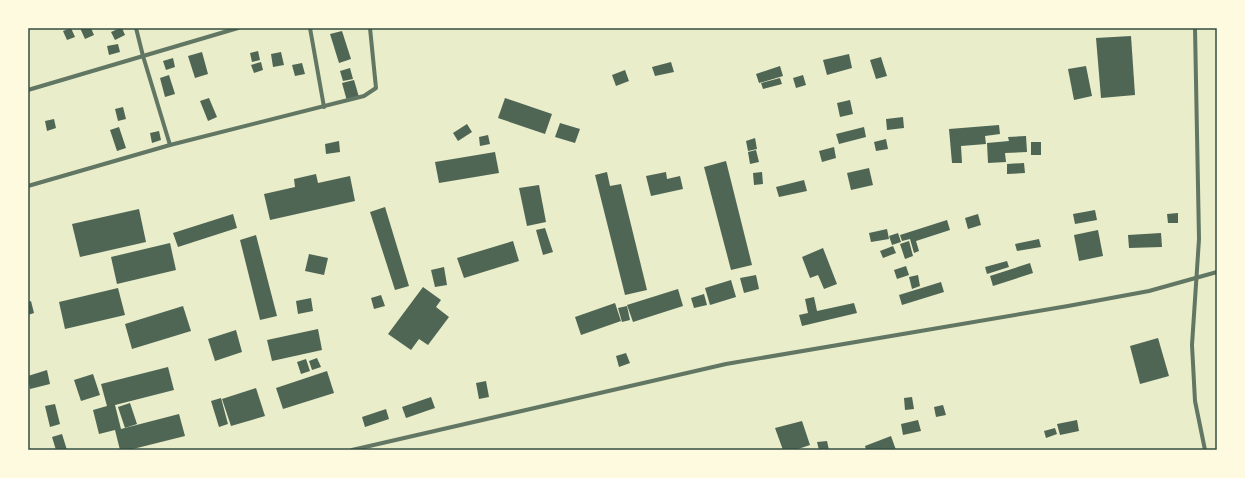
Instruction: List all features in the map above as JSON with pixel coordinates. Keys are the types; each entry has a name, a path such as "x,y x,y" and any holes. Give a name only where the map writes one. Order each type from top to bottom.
{"street":[{"path":"136,28 170,145"},
{"path":"28,90 238,28"},
{"path":"310,28 324,107"},
{"path":"28,186 170,145 364,96 376,88 370,28"},
{"path":"1195,28 1199,238 1195,278 1192,345 1195,401 1205,450"},
{"path":"352,450 726,364 1149,291 1217,272"}],"building":[{"path":"71,28 75,37 67,40 63,31"},
{"path":"80,28 91,28 94,35 85,39"},
{"path":"122,28 125,35 115,40 111,32"},
{"path":"342,31 351,59 339,63 330,34"},
{"path":"1131,36 1135,95 1101,98 1096,38"},
{"path":"118,44 120,52 109,55 107,46"},
{"path":"258,51 260,60 252,62 250,53"},
{"path":"202,52 208,74 195,78 188,56"},
{"path":"281,52 284,65 273,67 271,54"},
{"path":"849,54 852,68 827,75 823,60"},
{"path":"881,57 887,76 876,79 870,60"},
{"path":"173,58 175,67 166,70 163,61"},
{"path":"261,62 263,70 254,73 251,65"},
{"path":"671,62 674,72 655,76 652,67"},
{"path":"302,63 305,74 295,76 292,65"},
{"path":"780,66 783,76 759,83 756,74"},
{"path":"1086,66 1092,96 1074,100 1068,69"},
{"path":"350,68 353,79 343,81 340,71"},
{"path":"625,70 629,81 616,86 612,75"},
{"path":"169,75 175,94 165,97 160,78"},
{"path":"803,75 806,85 796,88 793,78"},
{"path":"780,78 782,84 763,89 761,83"},
{"path":"354,80 359,97 347,101 342,83"},
{"path":"209,98 217,117 208,121 200,101"},
{"path":"505,98 552,114 545,134 498,118"},
{"path":"850,100 853,114 840,117 837,103"},
{"path":"123,107 126,119 118,121 115,109"},
{"path":"903,117 904,128 887,130 886,119"},
{"path":"54,119 56,128 47,131 45,121"},
{"path":"560,123 580,129 575,143 555,137"},
{"path":"467,124 472,132 458,141 453,133"},
{"path":"999,125 1000,134 985,136 986,144 961,146 962,163 952,163 949,129"},
{"path":"119,127 126,148 117,151 110,130"},
{"path":"864,127 866,137 839,144 836,134"},
{"path":"159,131 161,140 152,143 150,133"},
{"path":"488,135 490,144 480,146 479,137"},
{"path":"1026,136 1027,152 1005,153 1006,162 988,163 987,143 1009,141 1008,137"},
{"path":"755,138 757,149 748,151 746,141"},
{"path":"886,139 888,149 876,151 874,142"},
{"path":"339,141 340,152 326,154 325,144"},
{"path":"1031,142 1041,142 1041,155 1031,155"},
{"path":"834,147 836,158 822,162 819,151"},
{"path":"756,150 759,162 750,164 748,152"},
{"path":"495,152 499,173 439,183 435,162"},
{"path":"726,161 752,265 731,270 704,167"},
{"path":"1024,163 1025,173 1007,174 1007,164"},
{"path":"869,168 873,185 851,190 847,173"},
{"path":"607,172 610,186 621,184 647,290 625,295 595,175"},
{"path":"666,172 667,179 680,176 683,189 651,196 646,176"},
{"path":"762,172 763,184 754,185 753,173"},
{"path":"316,174 318,183 350,176 355,201 270,220 264,194 295,187 294,179"},
{"path":"804,180 807,191 779,197 776,187"},
{"path":"539,185 546,222 527,226 519,188"},
{"path":"385,207 409,286 395,290 370,212"},
{"path":"139,209 146,242 80,257 72,224"},
{"path":"1095,210 1097,220 1075,224 1073,214"},
{"path":"1178,213 1178,223 1168,223 1167,214"},
{"path":"233,214 237,228 178,247 173,233"},
{"path":"978,214 981,225 968,229 965,218"},
{"path":"947,220 950,230 916,241 919,251 914,253 910,239 902,241 900,235"},
{"path":"545,228 553,252 543,255 536,230"},
{"path":"887,229 889,239 871,242 869,233"},
{"path":"1098,230 1103,256 1079,261 1074,235"},
{"path":"898,233 901,242 892,245 889,236"},
{"path":"1161,233 1162,247 1129,248 1128,235"},
{"path":"256,235 277,316 260,320 240,240"},
{"path":"1039,239 1041,247 1017,251 1015,244"},
{"path":"513,241 519,261 464,278 457,258"},
{"path":"909,241 913,256 905,259 900,244"},
{"path":"170,243 176,270 117,284 111,257"},
{"path":"893,246 896,253 883,258 880,251"},
{"path":"823,248 837,284 824,289 818,275 810,278 802,257"},
{"path":"309,254 328,258 324,275 305,271"},
{"path":"1007,261 1009,267 987,274 985,267"},
{"path":"1030,263 1033,273 993,286 990,276"},
{"path":"906,266 909,275 897,279 894,270"},
{"path":"444,267 447,285 435,287 431,270"},
{"path":"756,275 759,289 744,293 740,278"},
{"path":"918,275 920,286 912,289 909,277"},
{"path":"731,280 736,297 710,305 705,288"},
{"path":"941,282 944,292 902,305 899,295"},
{"path":"423,287 441,300 436,307 449,317 428,345 419,339 411,350 388,334"},
{"path":"118,288 125,315 65,329 59,302"},
{"path":"678,289 683,306 633,322 627,305"},
{"path":"704,294 707,305 694,308 691,298"},
{"path":"381,295 385,306 374,309 371,298"},
{"path":"814,297 817,311 854,303 857,313 802,326 799,315 808,313 805,299"},
{"path":"311,298 313,311 298,314 296,301"},
{"path":"31,301 34,313 28,315 28,302"},
{"path":"615,303 621,321 581,335 575,317"},
{"path":"183,306 191,331 132,349 125,324"},
{"path":"627,306 630,320 622,322 618,308"},
{"path":"318,329 322,350 272,361 267,340"},
{"path":"236,330 242,352 215,361 208,339"},
{"path":"1158,338 1169,376 1140,384 1130,346"},
{"path":"626,353 630,363 619,367 616,356"},
{"path":"317,358 321,367 312,370 309,361"},
{"path":"306,359 310,371 301,374 297,362"},
{"path":"168,367 174,390 115,405 121,429 179,414 185,436 129,450 120,450 115,430 99,434 93,410 107,406 101,384"},
{"path":"47,370 50,384 30,389 28,376"},
{"path":"327,371 334,393 283,409 276,388"},
{"path":"93,374 100,395 81,401 74,380"},
{"path":"486,381 489,397 479,399 476,383"},
{"path":"256,388 265,416 231,426 222,399"},
{"path":"431,397 435,408 406,418 402,407"},
{"path":"912,397 914,409 905,410 904,398"},
{"path":"221,398 228,424 219,427 211,401"},
{"path":"130,403 137,424 125,428 118,407"},
{"path":"55,404 60,424 50,427 45,406"},
{"path":"943,405 946,415 936,417 934,407"},
{"path":"386,409 389,419 365,427 362,417"},
{"path":"918,420 921,431 903,435 901,424"},
{"path":"1077,420 1079,431 1060,435 1057,424"},
{"path":"802,421 810,445 795,450 783,450 775,428"},
{"path":"1055,428 1057,434 1046,438 1044,431"},
{"path":"62,434 67,450 56,450 52,437"},
{"path":"891,436 896,450 866,450 865,446"},
{"path":"827,441 829,450 819,450 817,442"}]}
